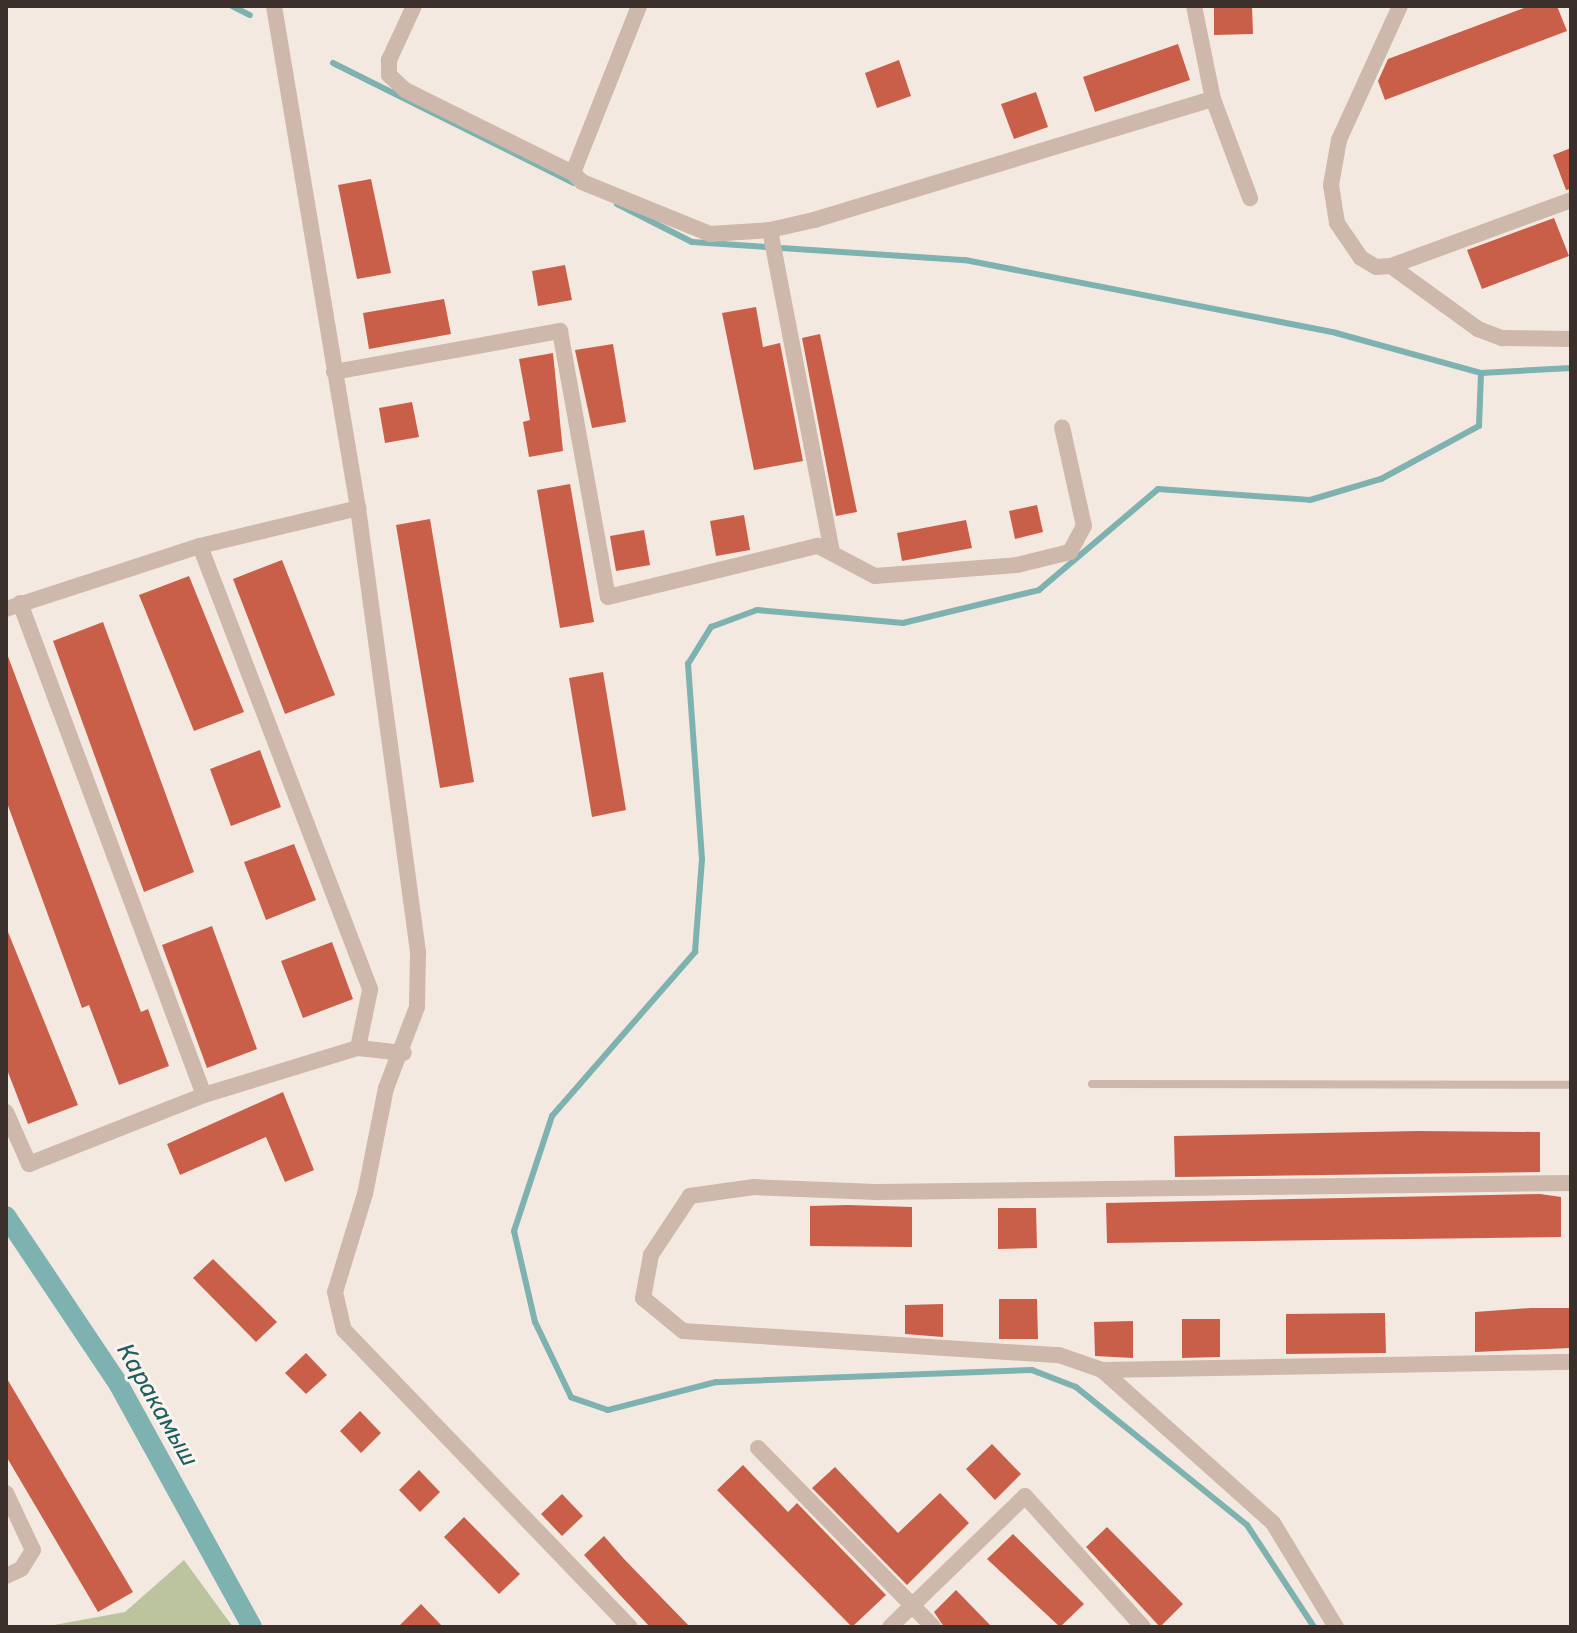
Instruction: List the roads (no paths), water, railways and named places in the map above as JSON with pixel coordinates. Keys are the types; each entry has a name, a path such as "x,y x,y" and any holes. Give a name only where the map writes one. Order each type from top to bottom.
{"street":[{"path":"274,6 358,508 418,953 417,1007 404,1053 386,1088 365,1194 335,1292 344,1330 630,1627"},
{"path":"414,6 389,60 389,75 405,90 573,173 582,182 710,234 770,230 1213,99"},
{"path":"573,173 639,6"},
{"path":"1194,6 1213,99 1250,198"},
{"path":"1401,6 1339,140 1331,185 1337,223 1361,258 1376,267 1391,266 1571,200"},
{"path":"770,230 832,553"},
{"path":"1391,266 1478,329 1502,338 1571,339"},
{"path":"334,372 560,331 608,597 818,546 875,576 1017,565 1070,552 1084,526 1062,427"},
{"path":"204,1095 13,606 200,546 358,508"},
{"path":"200,546 370,990 358,1048"},
{"path":"6,1112 29,1164 204,1095 358,1048 404,1053"},
{"path":"1571,1183 876,1192 754,1187 690,1196 651,1255 643,1298 683,1331 1059,1355 1102,1370 1571,1362"},
{"path":"1102,1370 1273,1523 1336,1627"},
{"path":"758,1448 933,1627"},
{"path":"6,1493 33,1550 21,1569 6,1576"},
{"path":"890,1627 1025,1496 1143,1627"}],"lane":[{"path":"1092,1084 1571,1085"}],"waterway":[{"path":"232,6 250,15"},
{"path":"333,63 574,183"},
{"path":"617,204 692,242 965,260 1336,333 1481,373 1571,368"},
{"path":"1314,1627 1247,1525 1076,1387 1032,1370 716,1382 608,1410 571,1397 535,1322 514,1231 552,1116 695,952 702,859 688,664 711,627 757,610 903,623 1039,590 1158,489 1310,500 1381,479 1479,426 1481,373"},
{"name":"Каракамыш","path":"6,1216 119,1385 252,1627"}]}
